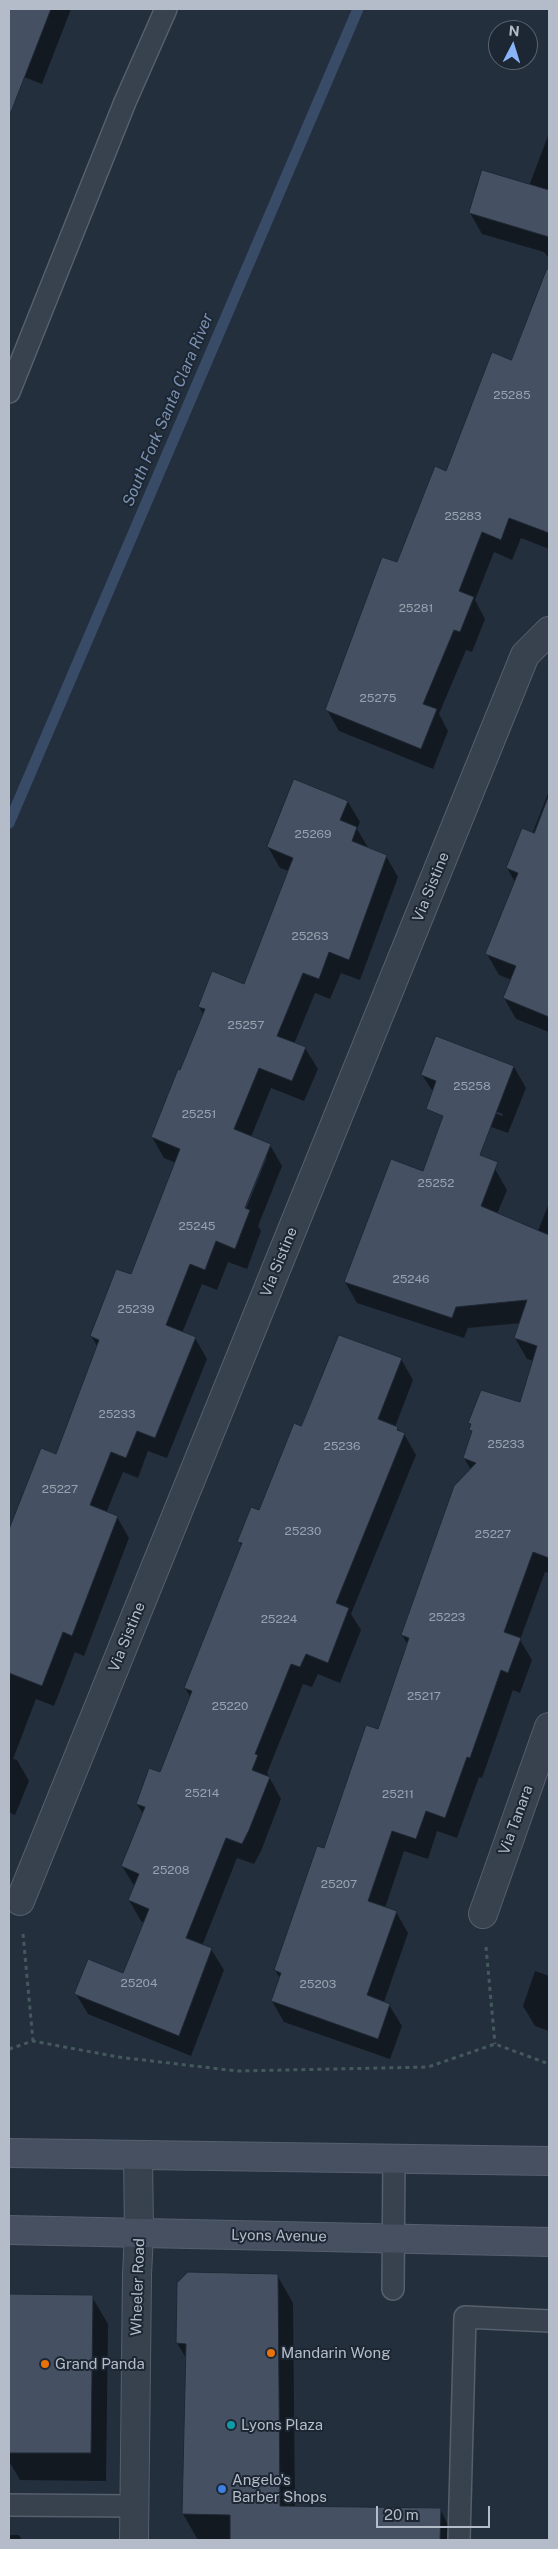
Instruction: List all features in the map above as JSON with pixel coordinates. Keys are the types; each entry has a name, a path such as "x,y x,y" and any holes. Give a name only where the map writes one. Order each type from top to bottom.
{"main road":[{"path":"9,2153 549,2161"},
{"name":"Lyons Avenue","path":"9,2230 549,2242"}],"street":[{"name":"Via Sistine","path":"20,1901 525,655 549,631"},
{"name":"Via Tanara","path":"483,1914 549,1727"},
{"name":"Wheeler Road","path":"134,2540 139,2233 138,2155"}],"lane":[{"path":"9,392 125,102 166,9"},
{"path":"392,2290 394,2158"},
{"path":"459,2540 464,2317 549,2321"},
{"path":"9,2505 134,2506"}],"path":[{"path":"20,1901 33,2041"},
{"path":"483,1914 495,2044"},
{"path":"9,2048 33,2041 118,2057 237,2071 428,2067 495,2044 549,2064"}],"building":[{"path":"9,9 51,9 11,112 9,112"},
{"path":"482,170 549,190 549,237 469,213"},
{"path":"547,269 549,269 549,533 509,518 501,540 482,532 459,591 474,597 460,632 454,630 423,704 437,709 421,749 325,710 382,557 397,562 435,466 446,471 492,352 511,360"},
{"path":"294,779 348,801 340,820 357,827 352,841 387,855 349,960 329,952 319,979 303,973 277,1036 306,1047 292,1081 259,1068 234,1129 271,1144 245,1208 250,1210 235,1249 216,1241 205,1270 190,1264 166,1325 196,1337 155,1438 137,1431 126,1458 111,1452 90,1505 118,1516 72,1636 63,1632 42,1686 9,1673 9,1529 41,1448 56,1454 99,1340 90,1336 116,1269 131,1274 180,1149 151,1137 178,1069 180,1070 205,1009 198,1007 212,971 244,984 293,858 267,847"},
{"path":"548,798 549,1017 503,998 516,966 485,954 518,873 506,868 522,828 534,833"},
{"path":"436,1036 514,1066 480,1155 498,1162 481,1206 549,1235 549,1558 533,1552 504,1632 521,1638 508,1673 501,1670 470,1758 467,1757 445,1818 426,1811 416,1839 392,1831 368,1901 397,1911 367,1995 390,2004 378,2039 271,2001 281,1973 274,1970 317,1846 324,1848 366,1725 378,1729 409,1638 401,1635 454,1486 476,1463 463,1458 472,1431 469,1430 471,1424 468,1423 481,1390 520,1402 537,1346 514,1338 527,1300 456,1307 452,1318 344,1282 391,1159 423,1171 443,1116 426,1109 436,1081 421,1075"},
{"path":"339,1335 402,1358 378,1419 398,1427 397,1430 405,1433 336,1603 349,1608 328,1663 306,1654 300,1667 291,1664 255,1754 258,1755 252,1770 270,1777 242,1844 226,1838 186,1938 212,1948 179,2036 74,1994 88,1959 123,1973 149,1909 128,1900 139,1874 121,1866 145,1807 136,1804 149,1768 160,1772 192,1691 184,1688 242,1543 237,1542 251,1507 259,1510 294,1423 301,1426"},
{"name":"Lyons Plaza","path":"188,2272 278,2274 280,2506 441,2508 440,2540 230,2540 230,2515 182,2514 186,2344 176,2343 177,2283"},
{"path":"9,2294 93,2295 91,2453 9,2453"}],"waterway":[{"name":"South Fork Santa Clara River","path":"9,823 358,9"}],"place":[{"name":"Mandarin Wong","path":"271,2353"},
{"name":"Grand Panda","path":"45,2364"},
{"name":"Lyons Plaza","path":"231,2425"},
{"name":"Angelo's Barber Shops","path":"222,2489"}]}
